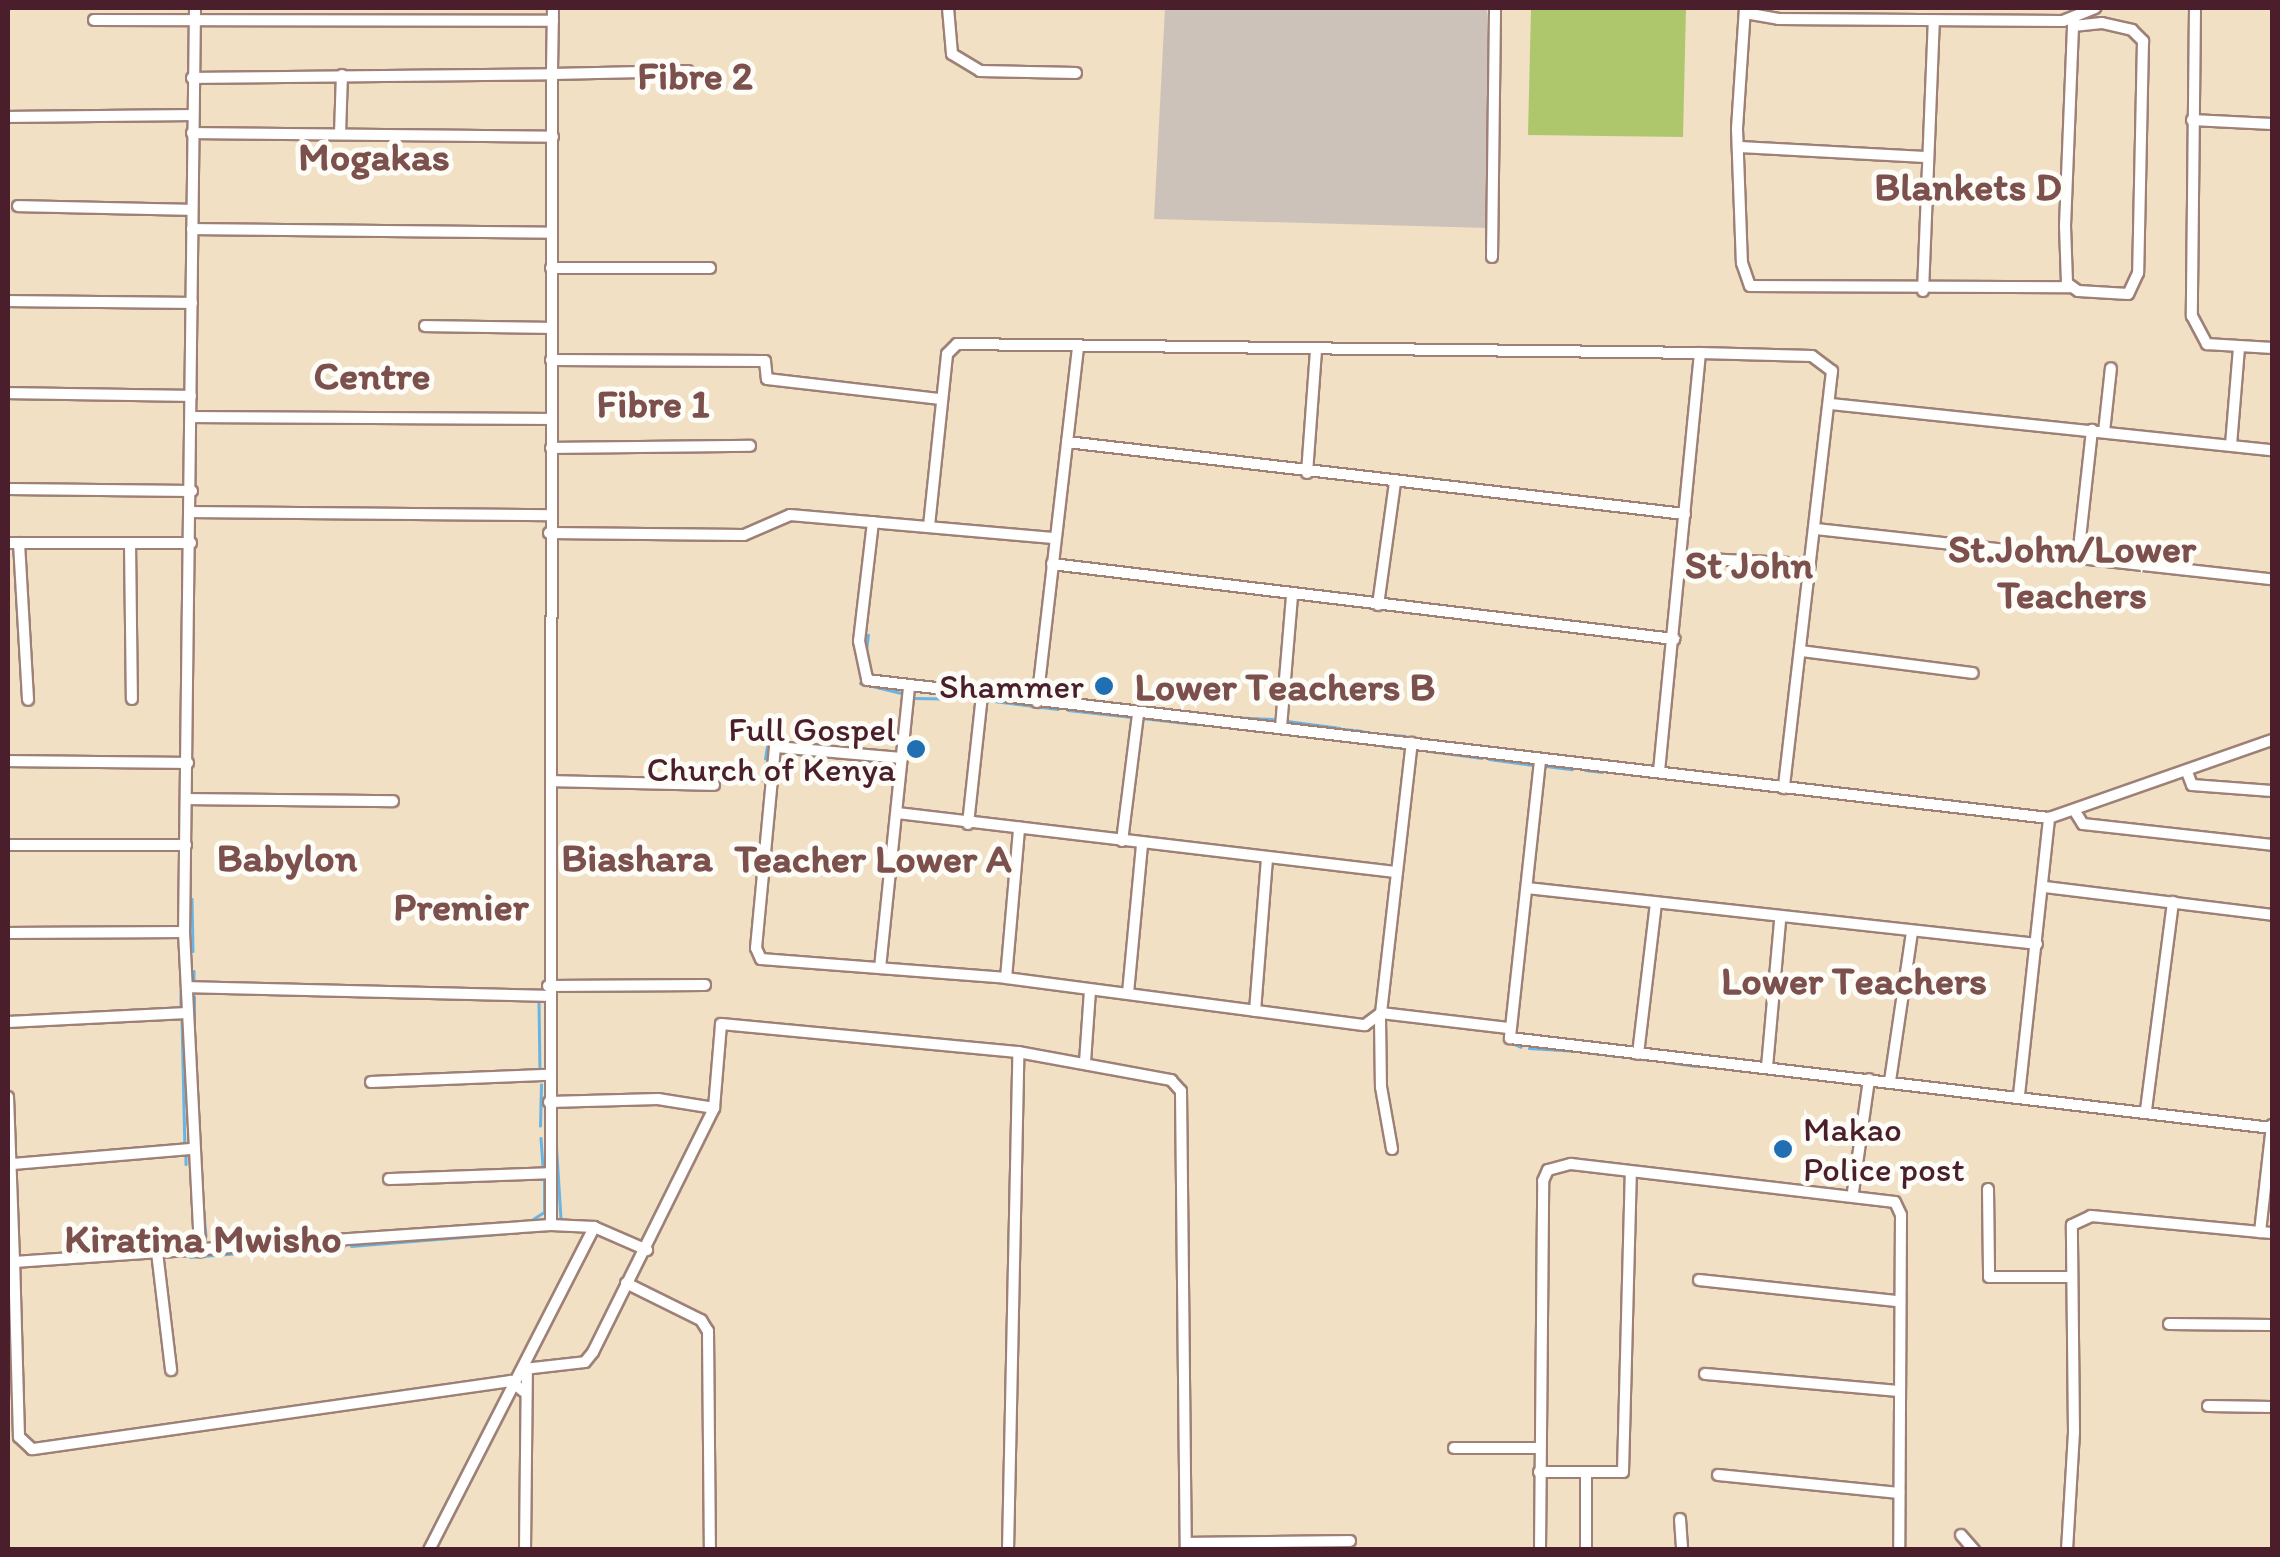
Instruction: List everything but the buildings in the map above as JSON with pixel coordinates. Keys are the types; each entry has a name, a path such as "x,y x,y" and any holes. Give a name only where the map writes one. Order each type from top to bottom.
{"street":[{"path":"551,1225 548,991 553,8"},
{"path":"948,8 952,54 980,71 1076,73"},
{"path":"1492,257 1495,8"},
{"path":"2074,22 2095,8"},
{"path":"2195,8 2192,316 2208,344 2272,348"},
{"path":"1745,10 1778,19 1867,12 1934,22 1990,12 2132,30 2145,49 2134,288 2114,296 2070,288 1924,291 1750,286 1742,262 1740,147 1745,10"},
{"path":"94,20 195,13 553,21"},
{"path":"195,13 190,115 192,512 184,932 191,1149 200,1252"},
{"path":"1924,291 1925,157 1934,22"},
{"path":"2070,288 2064,226 2074,22"},
{"path":"192,78 688,71"},
{"path":"340,134 342,75"},
{"path":"8,117 190,115"},
{"path":"2192,120 2272,124"},
{"path":"192,133 553,138"},
{"path":"1740,147 1925,157"},
{"path":"18,206 192,210"},
{"path":"192,229 552,233"},
{"path":"552,268 710,268"},
{"path":"8,301 192,303"},
{"path":"425,326 551,328"},
{"path":"1037,702 1078,345"},
{"path":"929,526 941,399 952,346 1812,356 1832,371 1831,404 1784,788"},
{"path":"2231,445 2239,348"},
{"path":"1307,472 1316,350"},
{"path":"1659,770 1684,558 1700,353"},
{"path":"550,360 765,361 767,379 941,399"},
{"path":"2078,557 2111,368"},
{"path":"8,393 191,396"},
{"path":"1831,404 2272,450"},
{"path":"191,417 552,419"},
{"path":"1067,442 1686,514"},
{"path":"551,448 750,446"},
{"path":"1378,604 1395,482"},
{"path":"8,488 192,491"},
{"path":"192,512 549,515"},
{"path":"549,533 744,535 790,515 1053,538"},
{"path":"873,522 859,664 867,680 908,687 1138,715 1282,726 1540,761 1659,770 2049,818 2076,812 2272,740"},
{"path":"1816,529 2272,579"},
{"path":"28,700 13,543 191,543"},
{"path":"130,543 132,698"},
{"path":"1684,558 1810,564"},
{"path":"1052,564 1674,639"},
{"path":"1282,726 1292,595"},
{"path":"1801,651 1973,674"},
{"path":"880,968 908,687"},
{"path":"968,824 982,695"},
{"path":"1122,841 1138,715"},
{"path":"1392,1149 1380,1088 1380,1015 1412,743"},
{"path":"902,758 782,745 774,751 756,954 1006,978 1365,1025 1380,1015 1508,1028"},
{"path":"8,760 188,762"},
{"path":"1540,761 1508,1028 1516,1041 1890,1080 2272,1127 2266,1233 2091,1216 2072,1225 2069,1277 2074,1432 2066,1550"},
{"path":"2187,772 2192,785 2272,792"},
{"path":"552,780 714,784"},
{"path":"187,799 393,801"},
{"path":"2076,812 2083,824 2272,845"},
{"path":"898,813 1142,845 1395,872"},
{"path":"2019,1095 2045,886 2049,818"},
{"path":"1006,978 1019,828"},
{"path":"8,845 186,845"},
{"path":"1128,993 1142,845"},
{"path":"1255,1012 1266,859"},
{"path":"2045,886 2272,916"},
{"path":"1527,888 1780,921 2037,944"},
{"path":"2146,1110 2173,902"},
{"path":"1638,1054 1656,904"},
{"path":"1767,1067 1780,921"},
{"path":"8,933 184,932"},
{"path":"1890,1080 1912,932"},
{"path":"187,988 548,991 705,985"},
{"path":"1086,1062 1090,991"},
{"path":"8,1022 187,1013"},
{"path":"428,1550 511,1381 525,1370 586,1362 647,1250 714,1108 718,1034 726,1023 1018,1052 1171,1080 1181,1090 1186,1546 1350,1540"},
{"path":"1008,1550 1018,1052"},
{"path":"371,1082 549,1075"},
{"path":"1853,1192 1869,1080"},
{"path":"8,1097 14,1262 10,1310 19,1436 32,1449 511,1381 523,1391"},
{"path":"549,1102 658,1099 714,1108"},
{"path":"12,1164 191,1149"},
{"path":"1540,1550 1543,1182 1548,1170 1570,1164 1884,1196 1901,1214 1896,1301 1899,1550"},
{"path":"1539,1472 1586,1476 1623,1472 1631,1172"},
{"path":"388,1179 550,1173"},
{"path":"1988,1189 1989,1277 2069,1277"},
{"path":"14,1262 551,1225 594,1227 647,1250"},
{"path":"525,1550 525,1370 594,1227"},
{"path":"158,1252 171,1370"},
{"path":"1699,1280 1896,1301"},
{"path":"626,1283 701,1320 708,1330 710,1550"},
{"path":"2169,1324 2272,1325"},
{"path":"1705,1374 1899,1391"},
{"path":"2208,1406 2272,1407"},
{"path":"1454,1448 1538,1448"},
{"path":"1718,1475 1900,1493"},
{"path":"1586,1476 1586,1550"},
{"path":"1680,1519 1682,1550"},
{"path":"1961,1536 1974,1550"}],"shaded area":[{"path":"1165,8 1487,8 1489,228 1154,219"}],"green space":[{"path":"1531,8 1686,8 1683,137 1528,135"}],"waterway":[{"path":"866,651 868,635"},
{"path":"860,683 901,693"},
{"path":"913,698 977,699"},
{"path":"986,700 1057,709"},
{"path":"1068,710 1132,717"},
{"path":"1229,717 1272,719"},
{"path":"1142,718 1195,724"},
{"path":"1287,721 1340,728"},
{"path":"1220,727 1231,727"},
{"path":"1344,729 1353,730"},
{"path":"1356,730 1377,734"},
{"path":"1382,734 1405,736"},
{"path":"1410,737 1432,741"},
{"path":"1383,746 1407,748"},
{"path":"765,759 767,747"},
{"path":"1429,751 1482,758"},
{"path":"1489,759 1533,765"},
{"path":"763,781 765,764"},
{"path":"1546,766 1572,769"},
{"path":"1669,768 1779,781"},
{"path":"1585,770 1602,772"},
{"path":"192,899 193,951"},
{"path":"181,969 181,984"},
{"path":"194,971 194,982"},
{"path":"181,991 181,1008"},
{"path":"194,997 194,1017"},
{"path":"539,1001 540,1069"},
{"path":"182,1019 185,1147"},
{"path":"1504,1040 1521,1047"},
{"path":"1529,1048 1578,1051"},
{"path":"1586,1052 1600,1054"},
{"path":"1609,1055 1636,1058"},
{"path":"1642,1059 1652,1060"},
{"path":"1668,1062 1696,1066"},
{"path":"540,1126 541,1085"},
{"path":"541,1138 543,1166"},
{"path":"556,1139 561,1218"},
{"path":"186,1155 186,1164"},
{"path":"533,1219 544,1212 544,1178"},
{"path":"201,1180 206,1236"},
{"path":"512,1223 521,1221"},
{"path":"351,1246 499,1234"},
{"path":"305,1251 344,1246"},
{"path":"269,1252 298,1251"},
{"path":"190,1257 252,1252"}],"place":[{"name":"Shammer","path":"1104,686"},
{"name":"Full Gospel Church of Kenya","path":"916,749"},
{"name":"Makao Police post","path":"1783,1149"}],"district":[{"name":"Fibre 2","path":"695,75"},
{"name":"Mogakas","path":"374,156"},
{"name":"Blankets D","path":"1968,186"},
{"name":"Centre","path":"372,375"},
{"name":"Fibre 1","path":"653,403"},
{"name":"St John","path":"1749,564"},
{"name":"St.John/Lower Teachers","path":"2072,571"},
{"name":"Lower Teachers B","path":"1285,686"},
{"name":"Babylon","path":"287,857"},
{"name":"Biashara","path":"637,857"},
{"name":"Teacher Lower A","path":"873,858"},
{"name":"Premier","path":"461,906"},
{"name":"Lower Teachers","path":"1854,980"},
{"name":"Kiratina Mwisho","path":"203,1238"}]}
